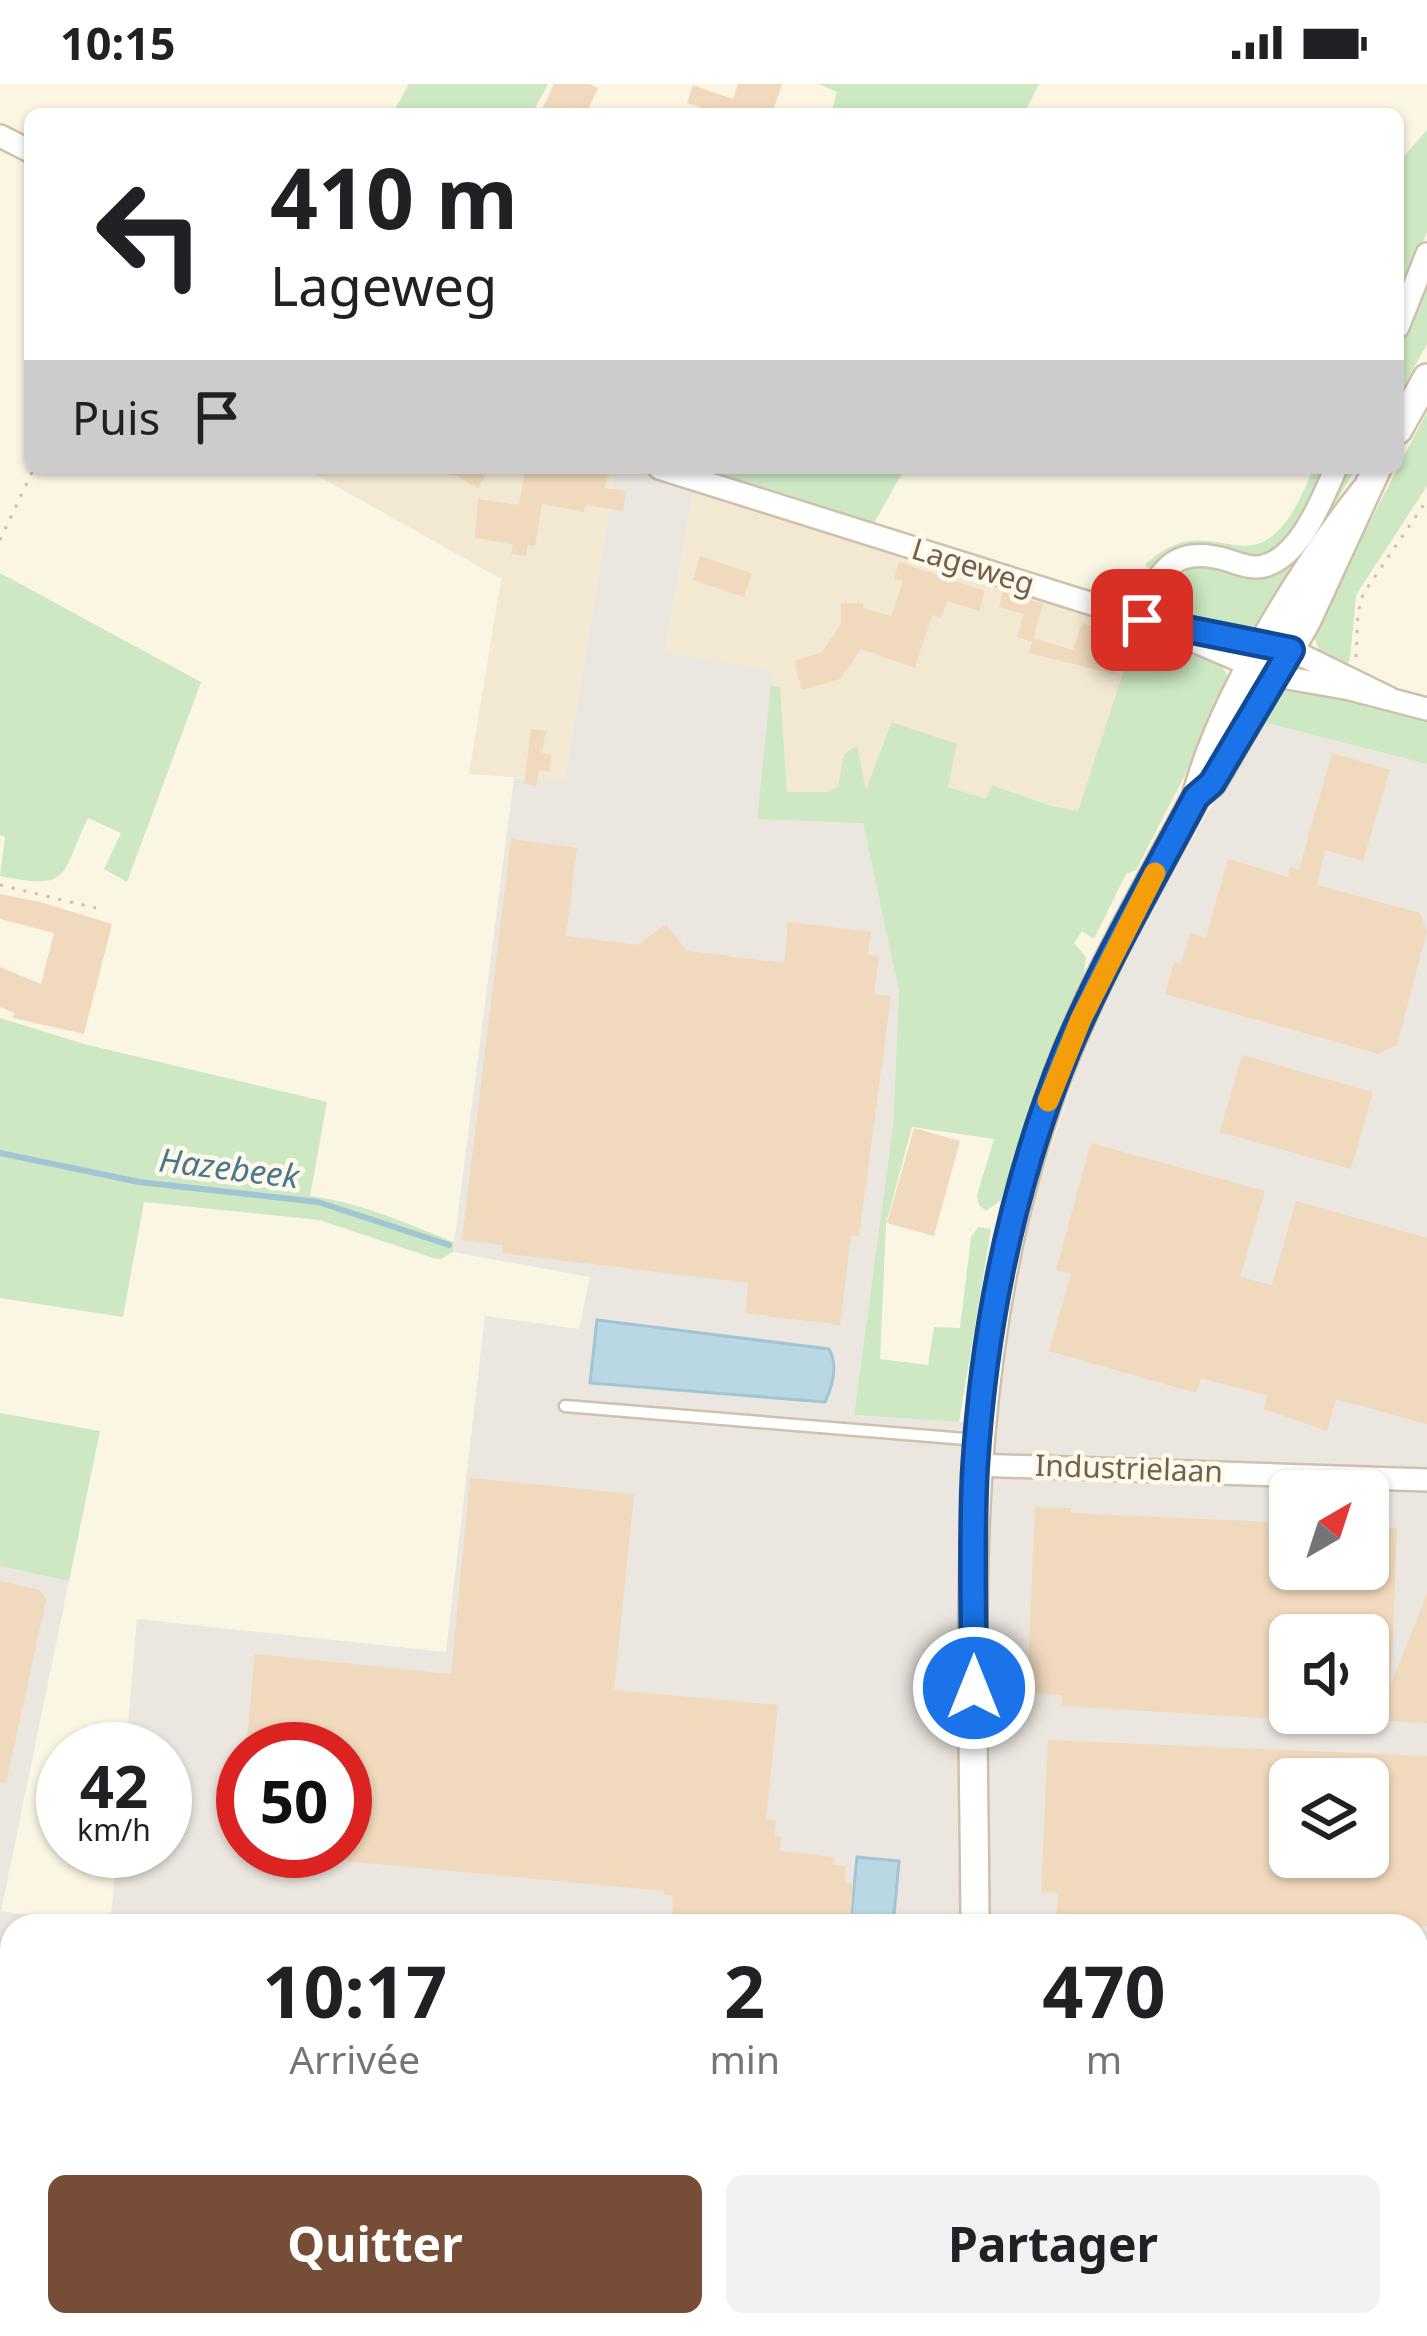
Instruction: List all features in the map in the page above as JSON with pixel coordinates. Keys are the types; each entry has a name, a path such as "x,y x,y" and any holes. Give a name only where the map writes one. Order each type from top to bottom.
{"main road":[{"path":"1404,419 1427,378"},
{"path":"975,1914 977,1452 1000,1278 1021,1188 1054,1083 1096,988 1196,797 1206,760 1271,660 1332,533 1370,480"}],"street":[{"path":"1404,312 1427,254"},
{"name":"Lageweg","path":"678,474 1427,709"},
{"path":"1150,622 1152,586 1168,565 1190,555 1267,566 1280,557 1320,504 1333,474"},
{"name":"Lageweg","path":"1271,660 1352,679 1389,698"},
{"name":"Industrielaan","path":"977,1452 1427,1480"}],"lane":[{"path":"566,1406 977,1452"}],"path":[{"path":"0,540 31,474"},
{"path":"1352,679 1363,594 1427,500"},
{"path":"0,885 96,908"}],"shaded area":[{"path":"315,474 615,474 565,781 469,774 501,579"},
{"path":"615,474 648,474 694,488 665,651 773,672 757,819 863,822 899,992 893,1126 854,1415 992,1424 1026,1223 1086,1042 1160,893 1262,722 1427,764 1427,1914 111,1914 114,1878 192,1878 192,1722 128,1722 137,1619 446,1652 485,1316 579,1329 590,1277 453,1252 514,778 565,780"},
{"path":"694,488 1138,626 1078,811 993,785 986,799 948,787 890,723 865,793 856,745 844,755 838,786 829,792 787,792 780,687 771,686 772,672 665,651"},
{"path":"0,1566 69,1581 40,1722 36,1722 1,1911 22,1914 0,1914"}],"green space":[{"path":"409,84 548,84 535,108 395,108"},
{"path":"819,84 1039,84 1027,108 833,108 837,92"},
{"path":"1427,130 1427,232 1404,288 1404,156"},
{"path":"1427,265 1427,344 1404,386 1404,321"},
{"path":"1427,412 1427,486 1356,595 1346,667 1321,654 1312,633 1395,474 1404,474 1404,456"},
{"path":"702,474 902,474 874,523 1121,599 1136,578 1145,590 1133,607"},
{"path":"1311,474 1325,474 1303,522 1280,549 1268,555 1236,563 1150,570 1145,565 1181,543 1255,545 1276,532"},
{"path":"1337,474 1352,474 1264,623 1247,629 1216,623 1214,629 1158,615 1155,594 1190,560 1263,570"},
{"path":"0,573 201,682 127,882 104,869 121,833 88,818 61,874 41,881 0,876 5,837 0,835"},
{"path":"1138,626 1207,653 1226,673 1231,686 1136,870 1126,874 1094,939 1082,931 1074,943 1086,957 1083,982 1057,1035 1001,1200 986,1211 977,1195 994,1139 912,1127 886,1224 880,1359 928,1365 934,1327 960,1328 971,1237 978,1227 991,1229 959,1422 854,1415 893,1126 899,992 863,823 757,819 771,686 780,687 787,792 828,792 838,786 844,754 857,745 866,790 891,722 957,744 948,787 986,799 992,785 1078,811"},
{"path":"1292,683 1427,718 1427,764 1262,722 1277,689"},
{"path":"0,1018 84,1044 327,1102 310,1196 365,1208 419,1228 454,1242 453,1252 433,1258 319,1220 144,1202 123,1317 0,1298"},
{"path":"0,1413 100,1431 69,1581 0,1566"}],"water":[{"path":"597,1320 829,1349 834,1368 830,1389 825,1402 590,1383"},
{"path":"857,1857 899,1861 894,1914 851,1914"}],"building":[{"path":"554,84 598,88 589,108 543,108"},
{"path":"738,84 782,84 774,108 702,108 687,103 693,85 733,99"},
{"path":"454,474 486,474 478,488"},
{"path":"524,474 608,474 605,488 626,491 623,511 586,505 584,512 542,504 535,546 528,545 526,556 511,554 513,544 475,538 478,499 519,505"},
{"path":"700,556 752,573 744,597 693,580"},
{"path":"899,562 985,591 979,611 947,601 941,618 932,615 915,668 861,649 840,679 802,690 794,661 822,652 841,624 841,603 863,603 863,608 891,616 903,581 894,579"},
{"path":"1003,592 1043,604 1032,642 1017,637 1024,614 999,607"},
{"path":"1082,623 1126,637 1114,674 1029,653 1033,638 1073,650"},
{"path":"531,729 546,731 542,753 552,755 549,772 539,770 536,786 524,784"},
{"path":"1332,753 1390,770 1363,861 1325,850 1317,885 1420,913 1427,931 1397,1045 1379,1054 1165,994 1174,962 1181,964 1190,933 1206,938 1228,859 1288,877 1290,867 1299,870"},
{"path":"511,839 577,848 566,936 638,945 666,924 687,951 784,963 788,922 871,932 868,955 879,956 874,994 891,996 859,1236 851,1235 840,1325 745,1313 748,1283 502,1253 503,1245 462,1240"},
{"path":"0,894 112,924 84,1034 13,1018 14,1013 0,1007 0,967 41,984 54,933 0,919"},
{"path":"1242,1055 1373,1092 1351,1169 1220,1132"},
{"path":"914,1128 960,1141 934,1236 887,1223"},
{"path":"1091,1143 1265,1191 1240,1277 1272,1285 1296,1201 1427,1238 1427,1424 1336,1399 1327,1431 1264,1409 1268,1396 1201,1378 1196,1393 1049,1351 1071,1274 1056,1270"},
{"path":"470,1478 634,1494 614,1690 778,1705 766,1819 776,1820 774,1836 781,1837 780,1851 834,1857 833,1865 846,1866 845,1882 853,1883 851,1914 672,1914 673,1896 664,1891 372,1864 372,1722 249,1722 255,1654 451,1674"},
{"path":"1035,1507 1071,1508 1071,1513 1269,1522 1269,1590 1389,1590 1389,1527 1397,1528 1391,1684 1427,1594 1427,1723 1389,1721 1389,1614 1269,1614 1269,1718 1062,1706 1062,1695 1027,1693"},
{"path":"0,1581 40,1590 46,1600 6,1783 0,1782"},
{"path":"1048,1740 1427,1756 1427,1914 1057,1914 1058,1893 1041,1892"}],"waterway":[{"name":"Hazebeek","path":"0,1153 139,1182 318,1202 449,1245"}],"slow traffic":[{"path":"1048,1101 1081,1019 1155,873"}],"route":[{"path":"974,1688 974,1508 982,1391 1000,1278 1033,1149 1067,1051 1126,928 1196,797 1212,783 1291,650 1142,620"}]}
